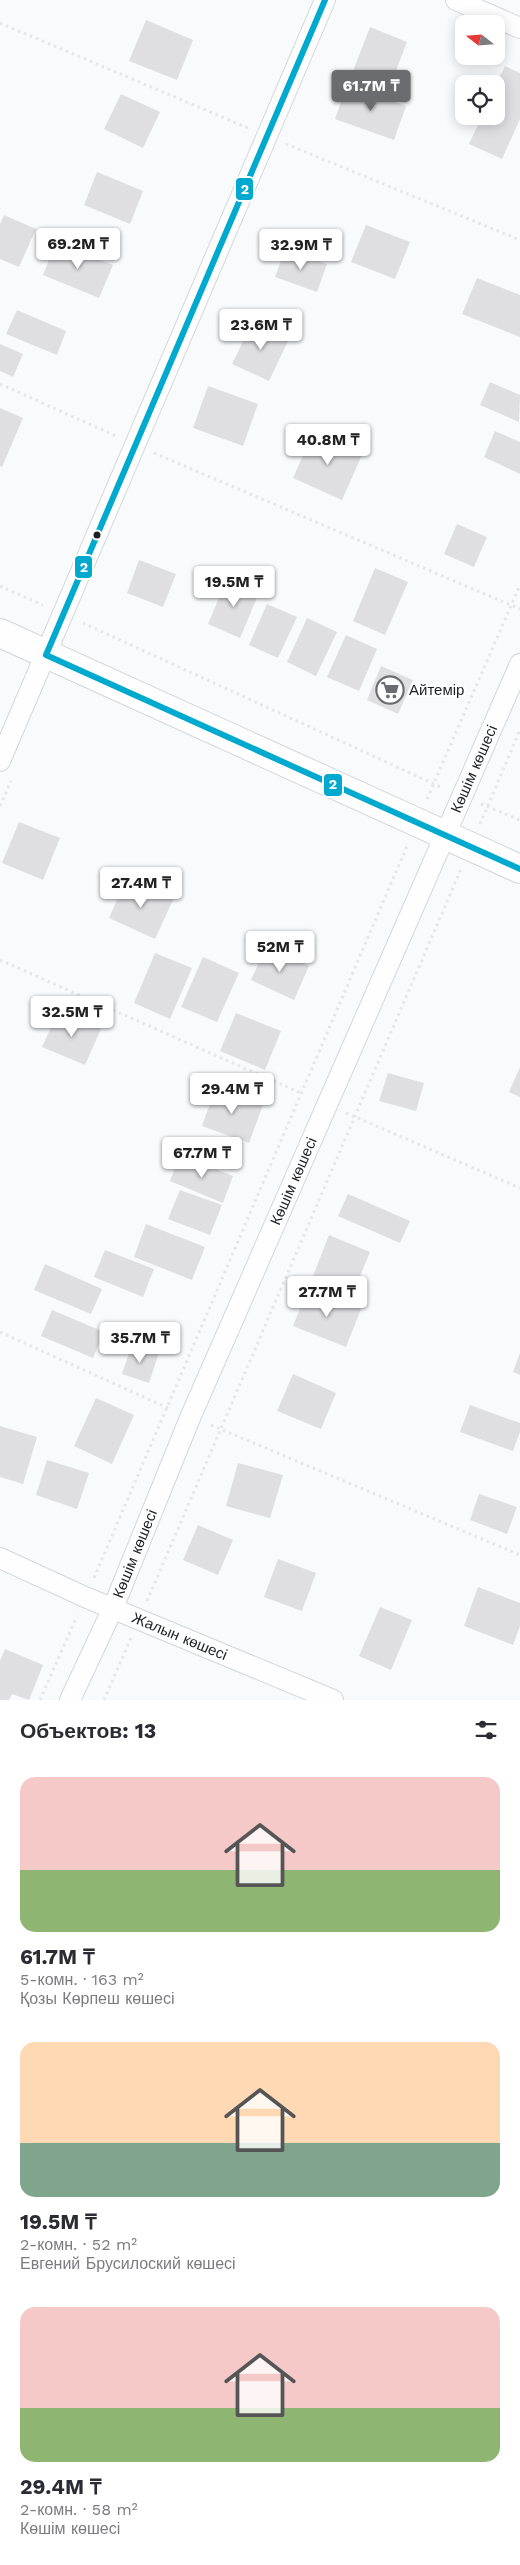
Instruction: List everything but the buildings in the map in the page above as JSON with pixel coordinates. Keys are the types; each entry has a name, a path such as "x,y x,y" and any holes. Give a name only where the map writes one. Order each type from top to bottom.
{"main road":[{"path":"0,633 520,869"}],"street":[{"path":"0,761 64,615 325,0"},
{"path":"456,0 520,28"},
{"name":"Көшім көшесі","path":"70,1700 113,1608 190,1418 327,1105 459,841 464,797 520,664"},
{"name":"Жалын көшесі","path":"0,1558 86,1597 333,1700"}],"path":[{"path":"0,384 136,445 520,609"},
{"path":"40,1700 86,1597 520,585"},
{"path":"0,586 464,797 520,820"},
{"path":"104,1700 354,1116 459,841 488,807 520,730"},
{"path":"0,960 520,1188"},
{"path":"0,1332 166,1408 219,1428 520,1555"}],"transit line":[{"name":"2","path":"325,0 46,655 520,869"}],"place":[{"name":"Айтемір","path":"390,690"}]}
